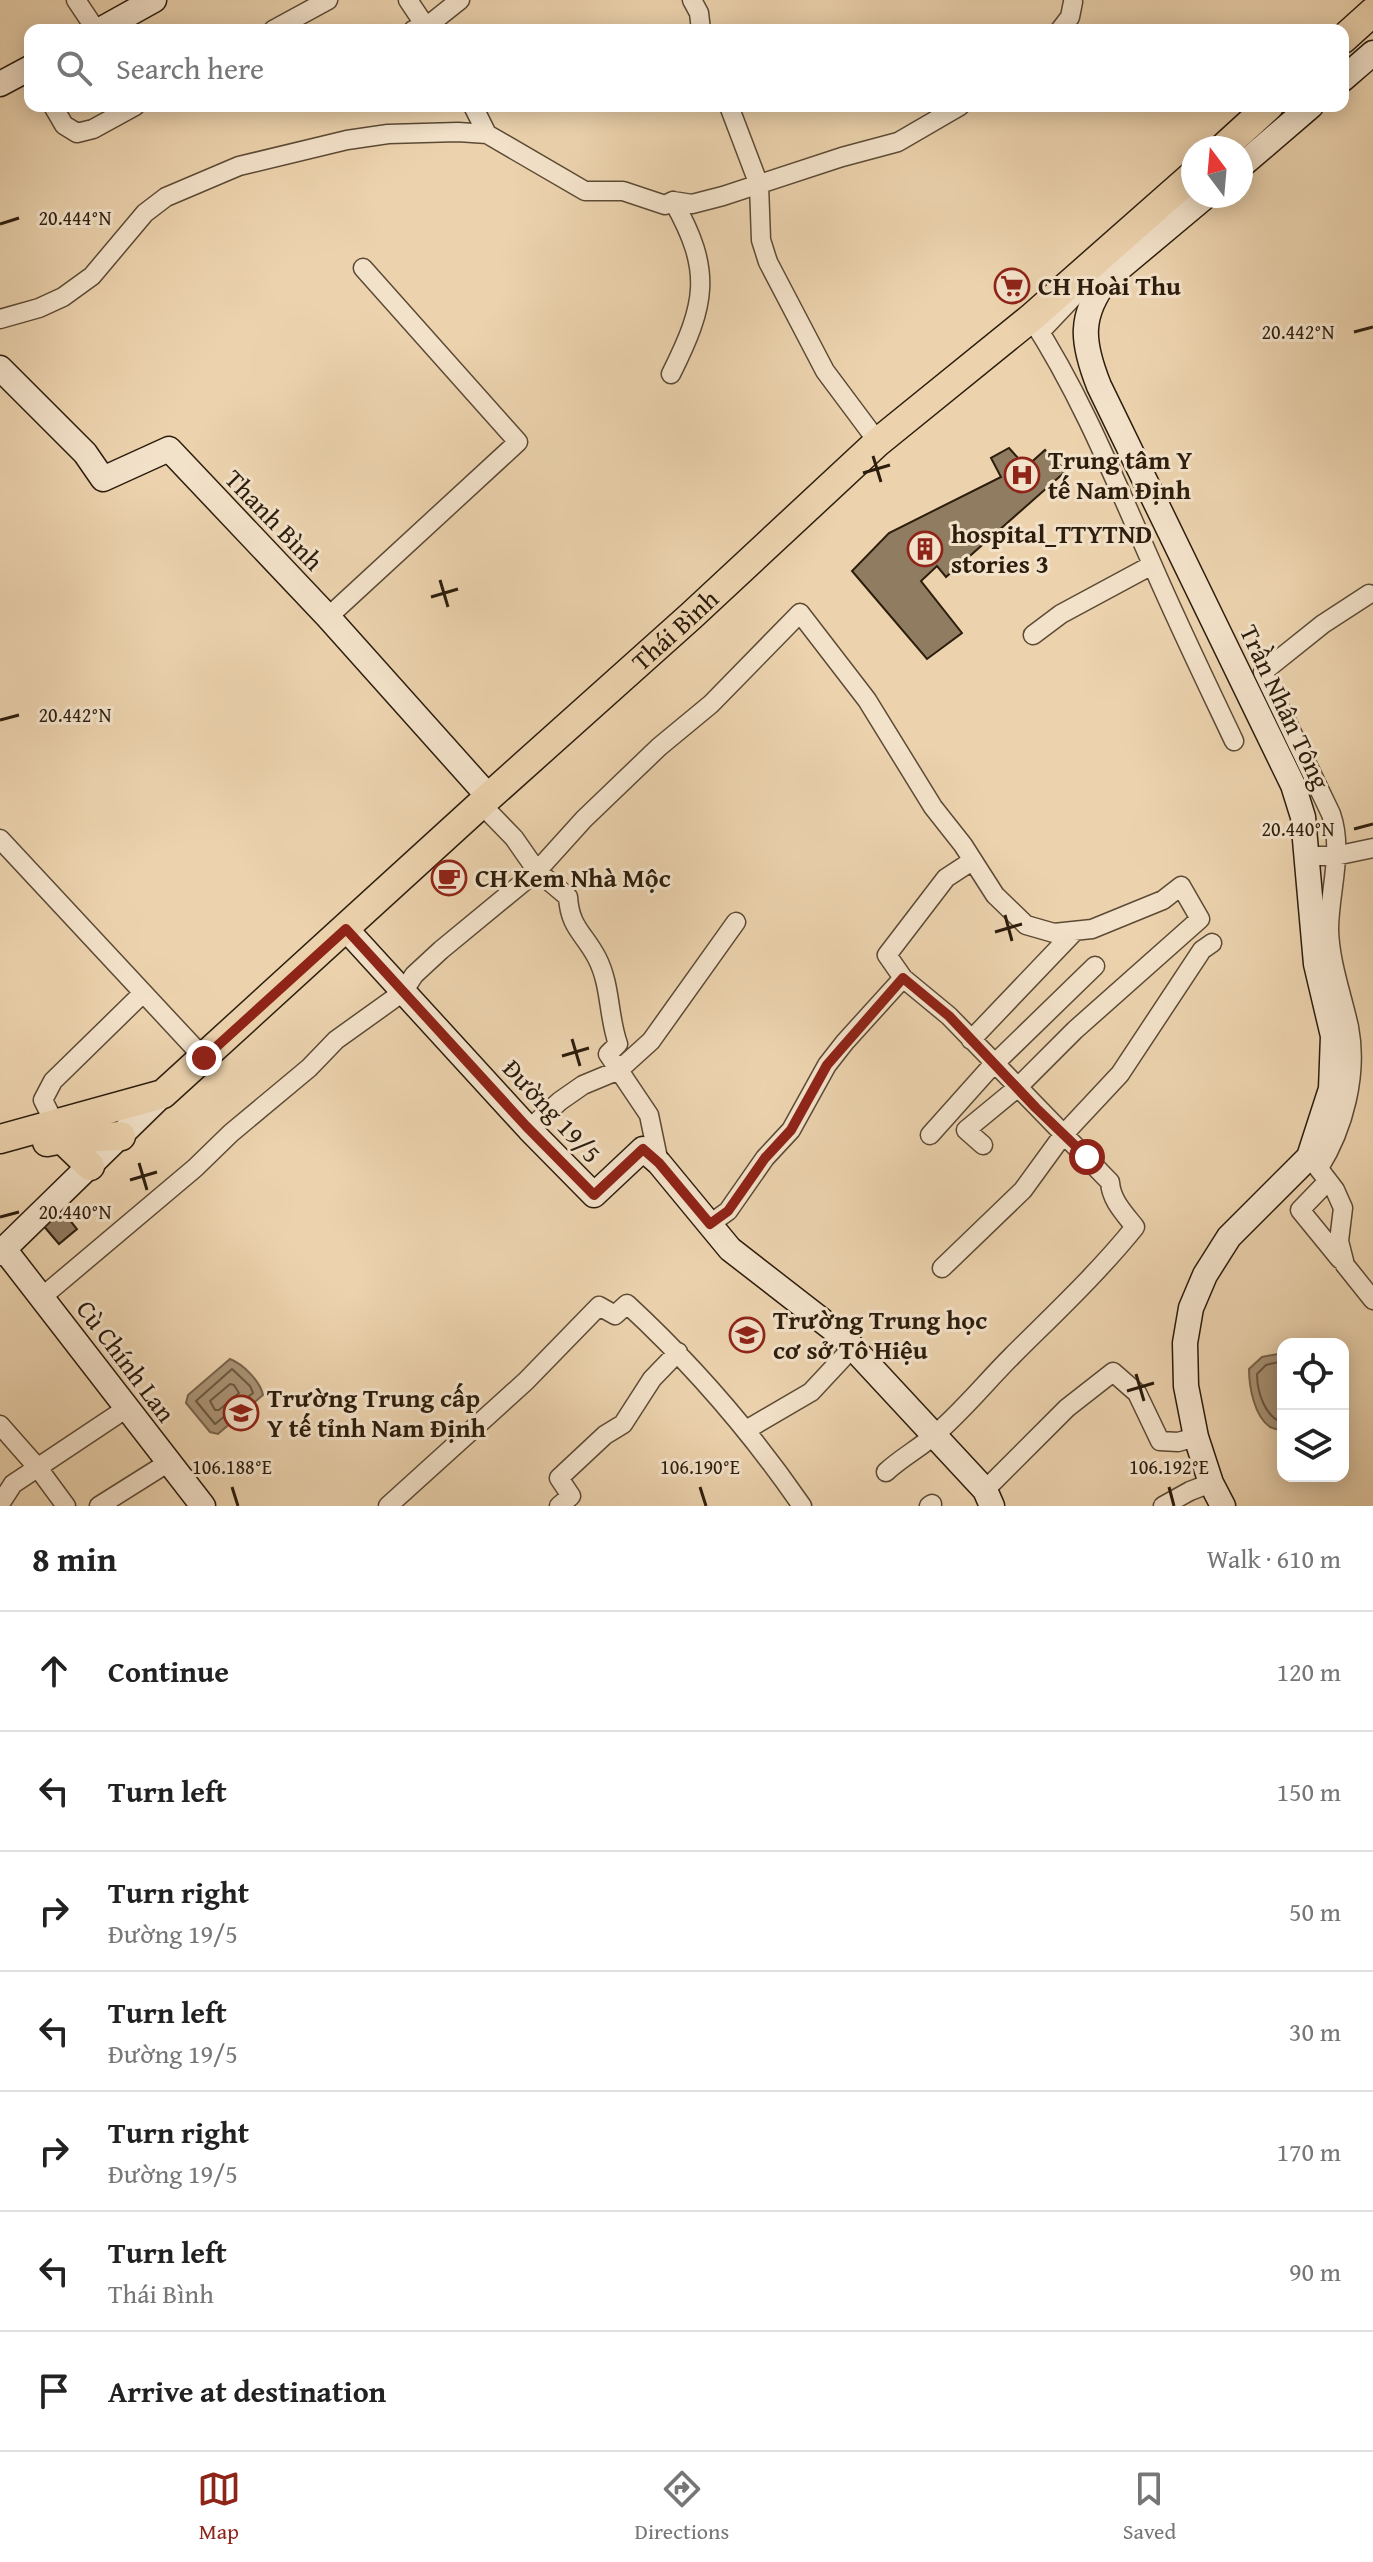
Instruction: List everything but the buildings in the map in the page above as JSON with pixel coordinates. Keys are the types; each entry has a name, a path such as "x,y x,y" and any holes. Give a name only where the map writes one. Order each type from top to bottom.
{"main road":[{"path":"1349,34 1373,12"},
{"path":"1236,136 1262,112"},
{"name":"Thái Bình","path":"163,1094 691,616 878,442 1036,325 1181,186"},
{"path":"0,1155 163,1094"},
{"path":"59,1132 90,1166"},
{"path":"0,1139 59,1132 121,1136"}],"street":[{"path":"76,0 94,24"},
{"path":"109,24 154,0"},
{"path":"284,24 328,0"},
{"path":"408,0 420,24"},
{"path":"429,24 460,0"},
{"path":"692,0 700,24"},
{"path":"1065,24 1070,17 1070,1"},
{"path":"1349,74 1373,53"},
{"path":"0,84 24,71"},
{"path":"56,112 64,125 77,133 93,129 124,112"},
{"path":"476,112 487,134"},
{"path":"731,112 759,185 761,240 768,262 825,371 878,442"},
{"path":"0,319 39,308 63,297 92,276 145,213 166,197 203,179 277,155 388,134 487,134 585,191 623,191 665,205 673,201 692,204 898,142 950,112"},
{"path":"1253,156 1304,112"},
{"path":"671,374 686,344 699,305 702,281 686,223 673,201"},
{"name":"Trần Nhân Tông","path":"1192,208 1108,278 1089,309 1085,337 1090,364 1293,785 1303,817 1316,964 1333,1036 1331,1089 1319,1169 1229,1237 1205,1275 1191,1308 1185,1343 1186,1386 1196,1437 1211,1483 1223,1506"},
{"path":"1130,260 1104,264 1036,325 1064,371 1109,463 1152,565 1234,741"},
{"path":"328,617 518,442 363,268"},
{"name":"Thanh Bình","path":"0,368 85,453 103,479 169,449 328,617 485,800"},
{"path":"1033,635 1061,614 1152,565"},
{"path":"1369,594 1323,624 1263,672 1331,814 1336,835 1329,934 1351,1038 1348,1098 1329,1152 1300,1210 1373,1300"},
{"path":"42,1297 195,1168 231,1133 309,1068 336,1040 403,992 414,975 441,950 537,871 584,819 659,747 711,704 800,613 867,700 933,807 995,895 1026,925 1054,933 1092,929 1163,900 1181,886 1200,919 1075,1030 1017,1088 966,1130 983,1145"},
{"path":"485,800 537,871 568,897 571,918 597,959 610,1003 618,1044 608,1053 649,1115 659,1163 730,1249 853,1347 935,1435 988,1498 1067,1408 1113,1372 1137,1393 1160,1441 1178,1442 1196,1437"},
{"path":"0,839 204,1058"},
{"path":"1306,856 1335,856 1373,848"},
{"path":"886,1472 935,1435 1116,1251 1135,1227 1120,1209 1110,1182 949,1016 903,978 887,955 946,878 972,861"},
{"path":"529,1129 583,1085 619,1070 651,1041 736,922"},
{"name":"Đường 19/5","path":"346,929 529,1129 594,1195 643,1149 659,1163"},
{"path":"971,1040 1075,931"},
{"path":"942,1268 1023,1190 1063,1135 1120,1074 1202,950 1212,943"},
{"path":"930,1135 994,1064 1095,966"},
{"path":"710,1224 728,1211 765,1158 791,1130 836,1054 903,978"},
{"path":"59,1132 43,1100 53,1081 143,993"},
{"path":"2,1251 163,1094"},
{"path":"1319,1169 1343,1208 1339,1241 1345,1265"},
{"name":"Cù Chính Lan","path":"2,1251 42,1297 203,1506"},
{"path":"388,1506 526,1381 599,1306 615,1315 627,1304 678,1352 746,1430 802,1506"},
{"path":"746,1430 811,1392 853,1347"},
{"path":"559,1506 571,1496 559,1478 605,1435 623,1424 652,1379 678,1352"},
{"path":"0,1504 13,1484 127,1408"},
{"path":"0,1425 66,1506"},
{"path":"99,1506 169,1462"},
{"path":"1163,1506 1211,1483"}],"water":[{"path":"1277,1354 1277,1429 1270,1427 1260,1416 1251,1392 1249,1369 1262,1357"},
{"path":"230,1359 250,1374 263,1395 218,1434 210,1432 186,1403 188,1395"}],"place":[{"name":"CH Hoài Thu","path":"1012,286"},
{"name":"Trung tâm Y tế Nam Định","path":"1022,475"},
{"name":"hospital_TTYTND stories 3","path":"925,549"},
{"name":"CH Kem Nhà Mộc","path":"449,878"},
{"name":"Trường Trung học cơ sở Tô Hiệu","path":"747,1335"},
{"name":"Trường Trung cấp Y tế tỉnh Nam Định","path":"241,1413"}],"route":[{"path":"204,1058 346,929 556,1159 594,1195 643,1149 659,1163 710,1224 728,1211 765,1158 791,1130 827,1065 903,978 949,1016 1087,1157"}]}
